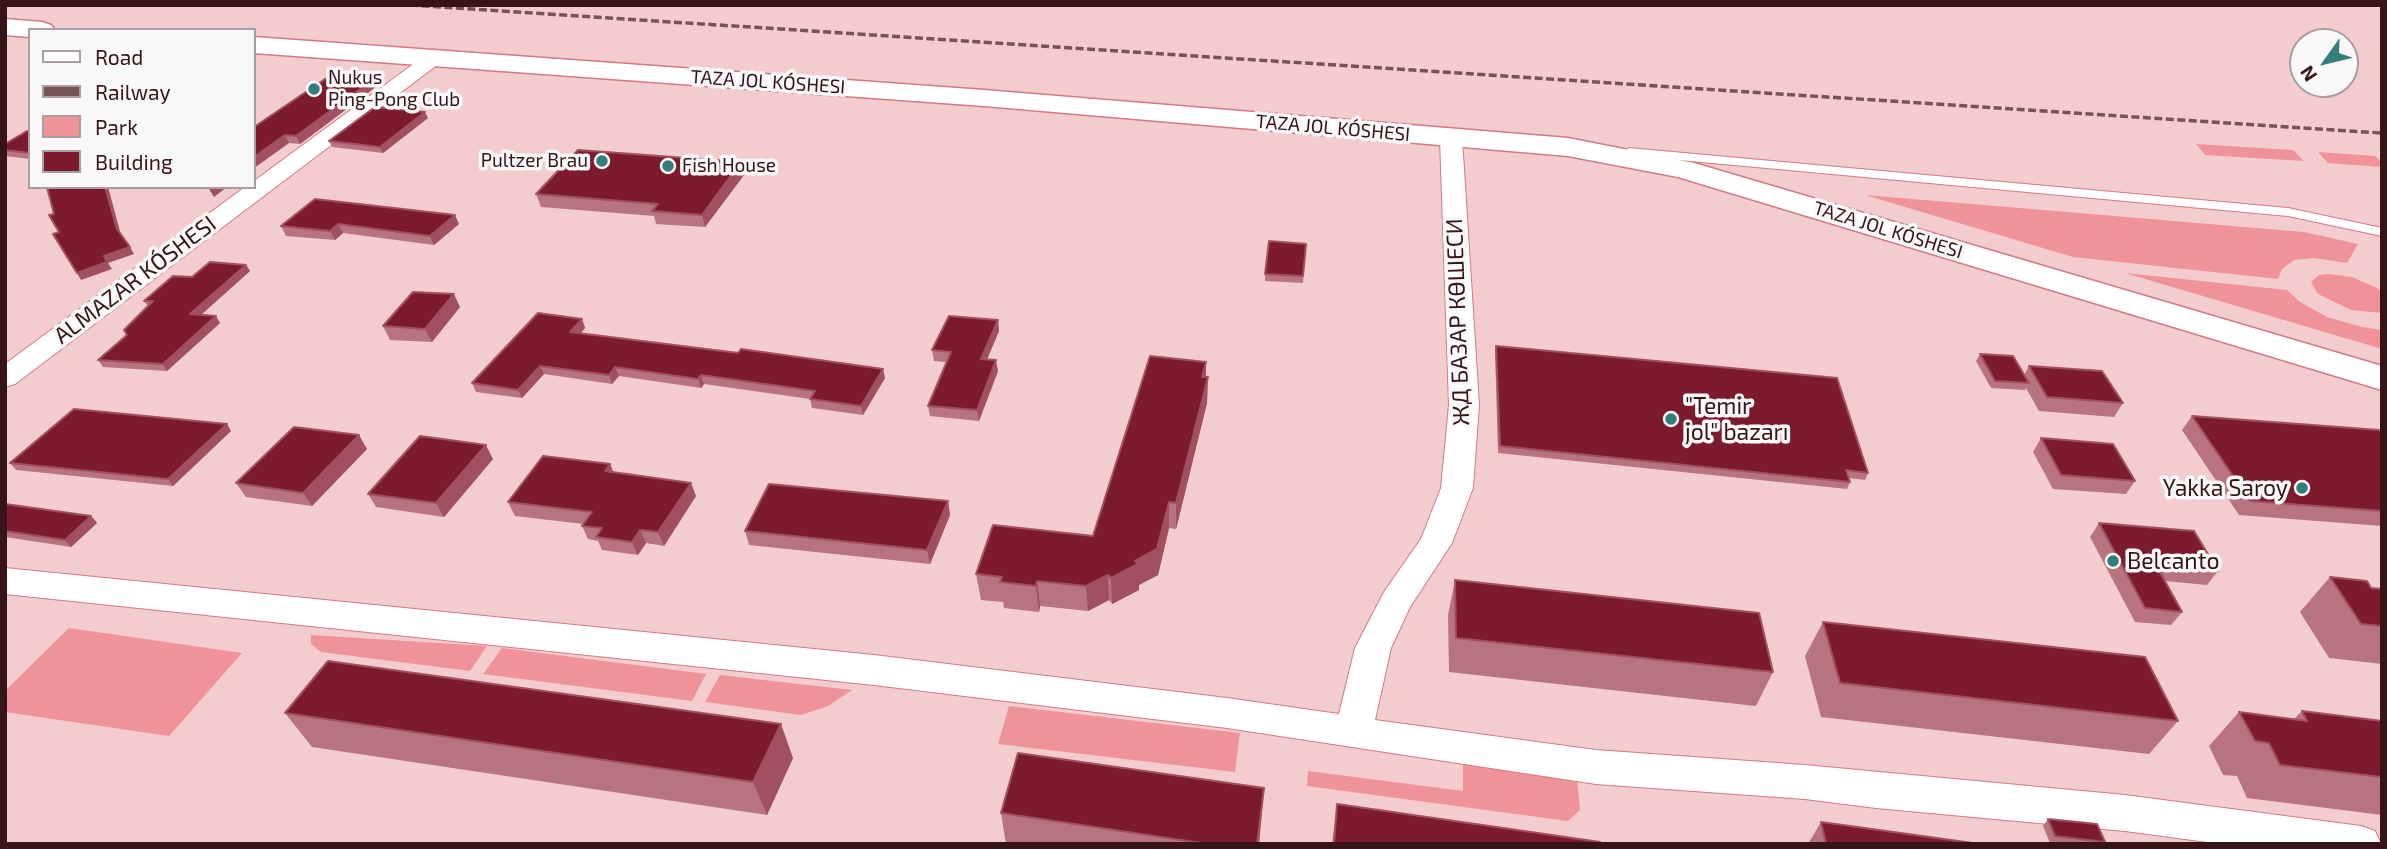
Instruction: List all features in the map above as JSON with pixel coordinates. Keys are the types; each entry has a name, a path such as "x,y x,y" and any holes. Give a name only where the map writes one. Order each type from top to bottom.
{"main road":[{"path":"5,27 28,29"},
{"name":"TAZA JOL KÓSHESI","path":"256,45 984,98 1567,147 1683,169 2382,378"}],"street":[{"name":"ALMAZAR KÓSHESI","path":"5,377 434,58"},
{"name":"ЖД БАЗАР КӨШЕСИ","path":"1353,733 1373,648 1396,601 1436,543 1457,488 1464,405 1451,138"},
{"path":"5,581 874,670 1227,713 1596,766 1805,782 2124,813 2361,844"}],"lane":[{"path":"1567,147 2288,212 2382,232"}],"green space":[{"path":"2196,144 2293,150 2304,161 2205,155"},
{"path":"2318,152 2375,156 2382,162 2382,167 2328,163"},
{"path":"1865,195 2304,232 2358,244 2347,263 2314,258 2294,260 2282,269 2278,279 2073,257"},
{"path":"2125,273 2287,290 2300,302 2327,317 2382,330 2382,349"},
{"path":"2319,275 2352,277 2377,288 2382,292 2382,313 2351,310 2318,294 2311,282"},
{"path":"69,628 242,653 169,736 5,712 5,691"},
{"path":"311,635 487,646 470,671 321,652 311,644"},
{"path":"502,648 706,674 692,701 483,674"},
{"path":"720,675 852,690 828,706 801,715 705,702"},
{"path":"1009,706 1240,733 1235,772 998,744"},
{"path":"1463,762 1577,777 1580,810 1568,821 1307,786 1308,771 1463,791"}],"building":[{"path":"334,73 378,76 296,136 285,135 256,156 256,126"},
{"path":"375,107 425,112 380,147 329,141"},
{"path":"28,131 28,153 5,150 5,144"},
{"path":"578,150 741,162 702,215 652,211 658,204 536,194"},
{"path":"48,189 106,189 117,229 130,247 104,256 107,262 77,273 53,234 59,232 49,215 54,214"},
{"path":"315,199 455,215 430,236 338,224 330,231 281,226"},
{"path":"1269,241 1306,244 1303,276 1265,274"},
{"path":"210,262 246,265 190,314 216,316 163,364 98,360 127,335 124,330 153,301 144,301 173,276 192,277"},
{"path":"413,292 454,294 425,329 383,326"},
{"path":"538,313 582,319 570,332 738,353 741,349 883,369 861,406 810,399 815,391 701,375 698,379 615,367 609,375 540,366 518,390 472,383"},
{"path":"949,316 998,320 981,359 996,360 977,410 928,406 951,352 932,350"},
{"name":"\"Temir jol\" bazarı","path":"1496,346 1837,378 1868,473 1846,470 1850,482 1500,446"},
{"path":"1980,354 2013,356 2029,383 1995,381"},
{"path":"1150,356 1206,362 1202,377 1208,377 1176,503 1169,502 1157,549 1135,561 1138,564 1111,578 1108,575 1086,586 1037,581 1036,586 1000,582 1002,577 976,574 993,525 1093,536"},
{"path":"2029,366 2102,371 2123,403 2047,397"},
{"path":"74,409 227,424 168,479 10,463"},
{"name":"Yakka Saroy","path":"2192,416 2379,430 2382,433 2382,511 2250,501"},
{"path":"294,427 359,435 303,493 236,483"},
{"path":"420,436 486,445 436,503 368,494"},
{"path":"2041,438 2113,444 2135,481 2061,475"},
{"path":"543,456 610,464 605,471 691,483 658,532 640,530 632,542 596,537 602,528 582,526 592,512 508,502"},
{"path":"769,484 948,501 927,550 745,531"},
{"path":"5,504 91,516 65,540 5,531"},
{"path":"2099,523 2194,531 2218,571 2156,565 2182,612 2145,608"},
{"path":"2330,577 2367,581 2371,588 2382,589 2382,626 2361,624"},
{"path":"1455,580 1759,613 1773,672 1456,638"},
{"path":"1823,622 2145,657 2178,721 1840,683"},
{"path":"328,661 781,724 753,782 285,713"},
{"path":"2302,711 2382,721 2382,777 2280,765 2269,743 2255,741 2239,712 2307,721"},
{"path":"1018,753 1264,788 1257,844 1208,844 1001,813"},
{"path":"1337,804 1600,842 1600,844 1334,844"},
{"path":"2048,819 2097,824 2105,842 2055,836"},
{"path":"1821,822 1980,844 1826,844"}],"railway":[{"path":"410,5 2382,133"}],"place":[{"name":"Nukus Ping-Pong Club","path":"314,89"},
{"name":"Pultzer Brau","path":"602,161"},
{"name":"Fish House","path":"668,166"},
{"name":"\"Temir jol\" bazarı","path":"1671,419"},
{"name":"Yakka Saroy","path":"2302,488"},
{"name":"Belcanto","path":"2113,561"}]}
